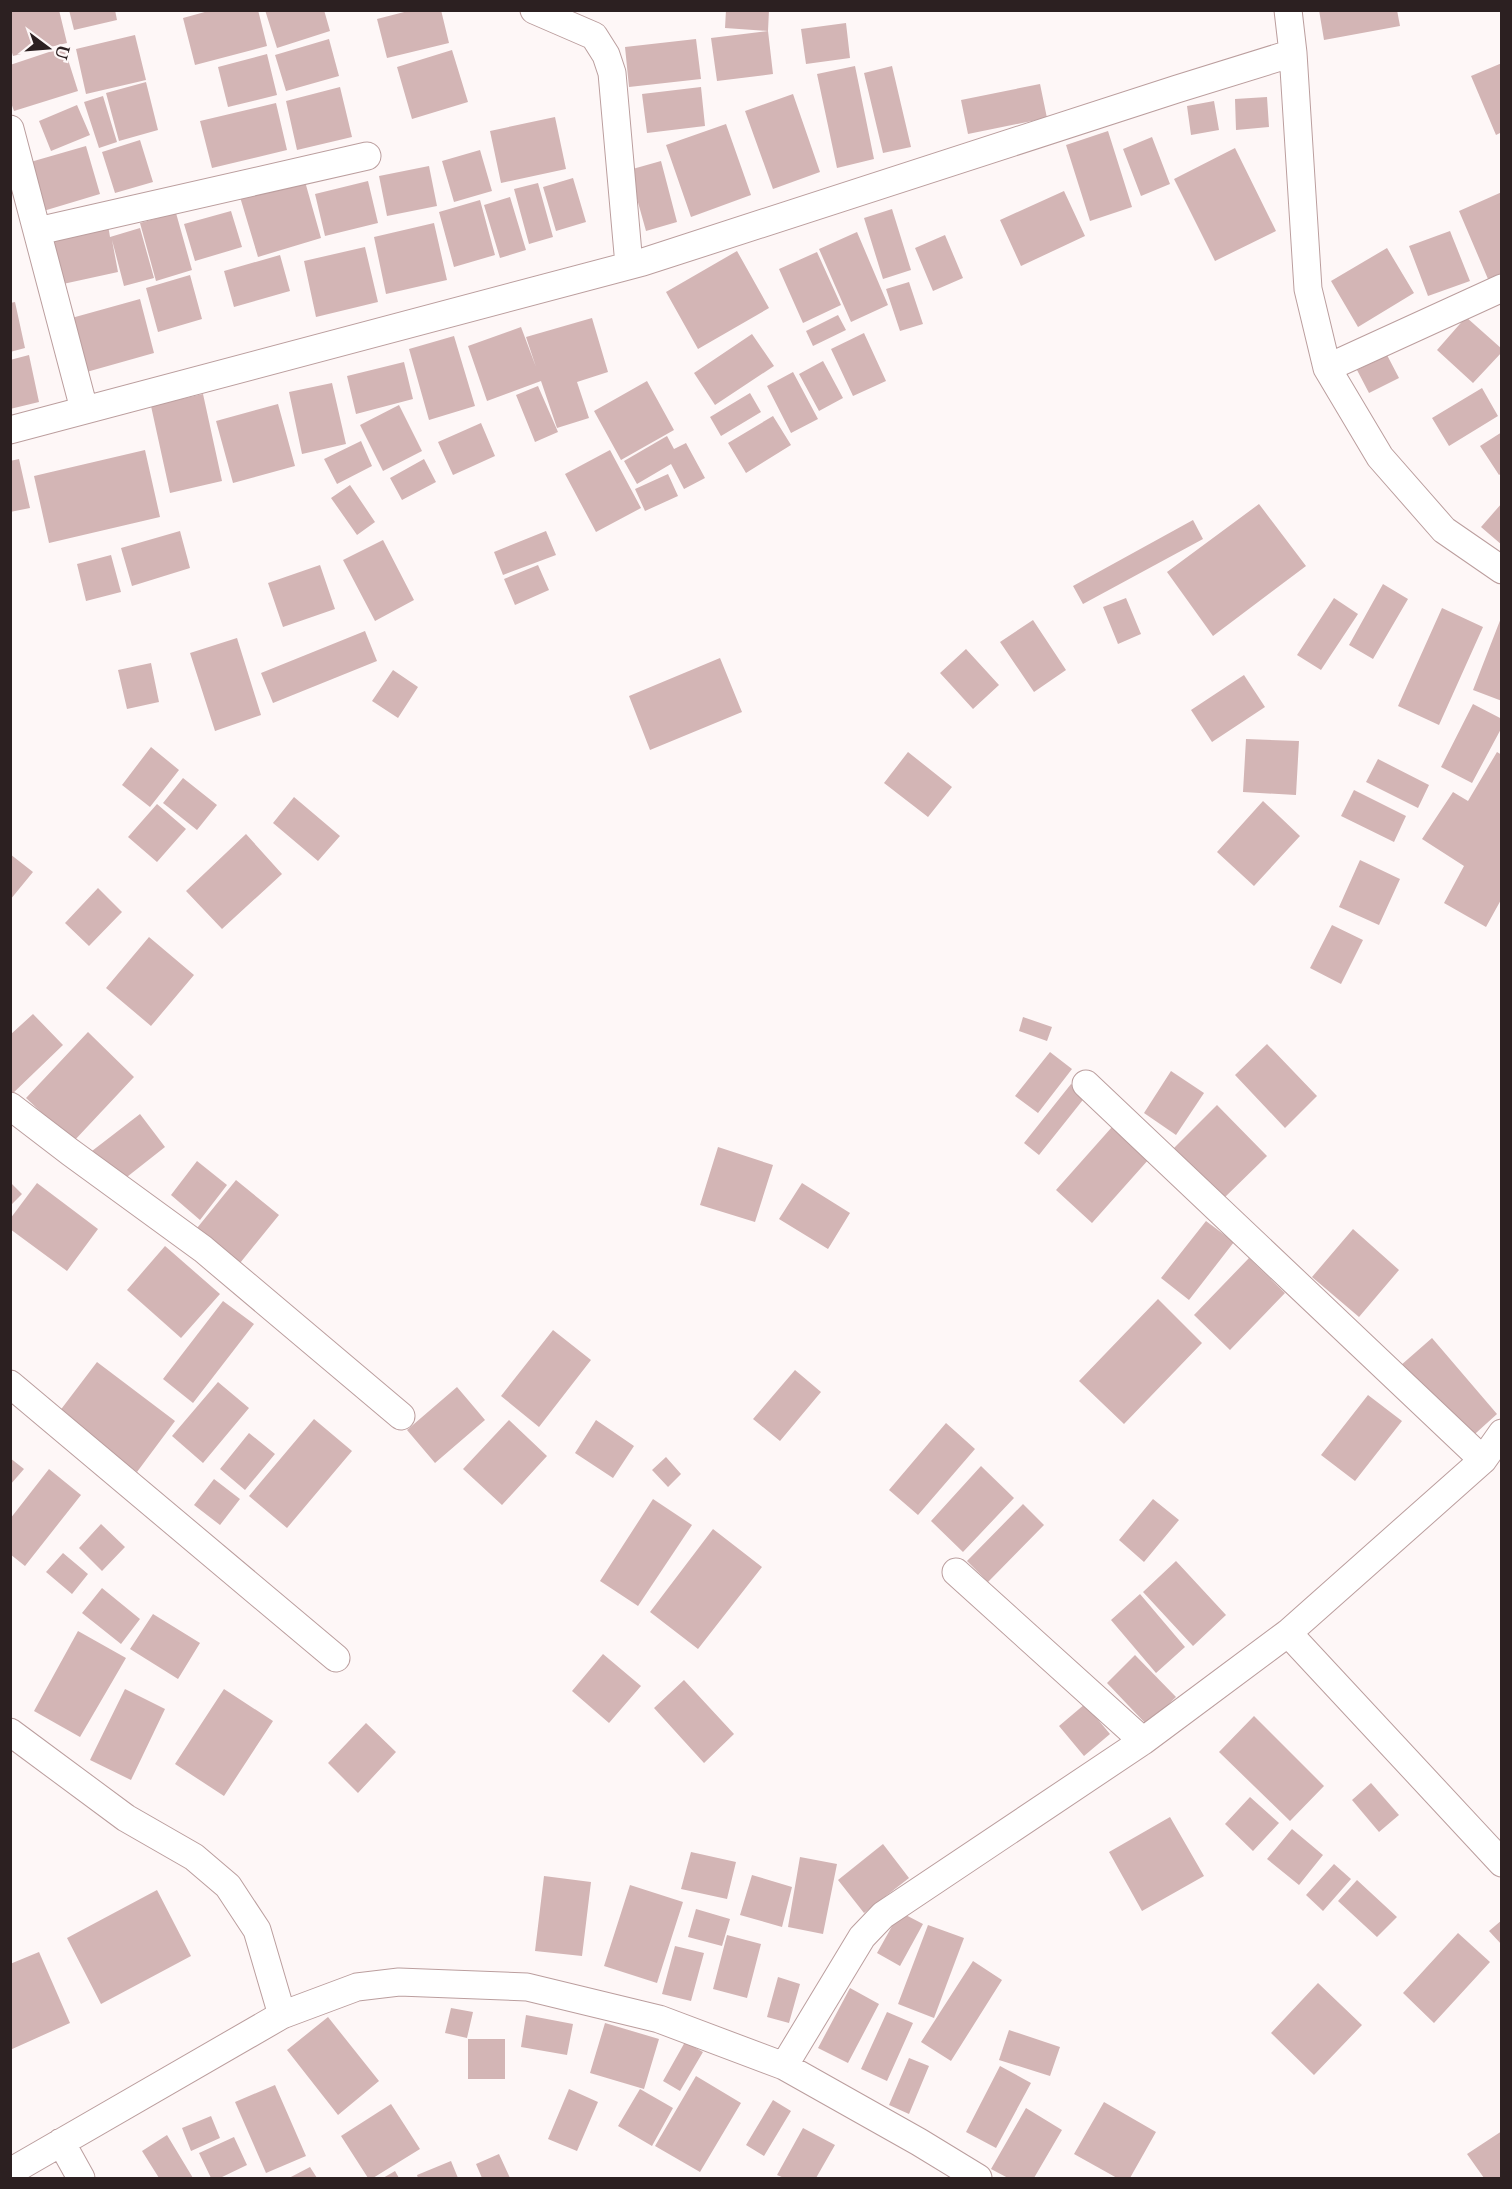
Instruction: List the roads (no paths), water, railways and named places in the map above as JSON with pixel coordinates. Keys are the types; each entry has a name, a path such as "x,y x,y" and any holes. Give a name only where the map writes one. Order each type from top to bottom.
{"street":[{"path":"534,10 594,36 606,55 612,73 629,265"},
{"path":"1288,10 1293,53 1308,289 1327,368 1380,457 1444,530 1502,570"},
{"path":"10,430 629,265 1293,53"},
{"path":"10,129 84,409"},
{"path":"38,231 367,156"},
{"path":"1327,368 1502,288"},
{"path":"1086,1084 1483,1460"},
{"path":"10,1106 203,1249 401,1416"},
{"path":"10,1384 336,1658"},
{"path":"783,2066 862,1937 883,1915 1143,1740 1288,1633 1483,1460 1502,1433"},
{"path":"956,1572 1143,1740"},
{"path":"1288,1633 1502,1863"},
{"path":"10,1732 126,1818 194,1857 228,1886 257,1930 282,2015"},
{"path":"10,2172 282,2015 357,1987 399,1982 527,1987 659,2019 783,2066 919,2142 978,2178"},
{"path":"61,2142 81,2178"}]}
